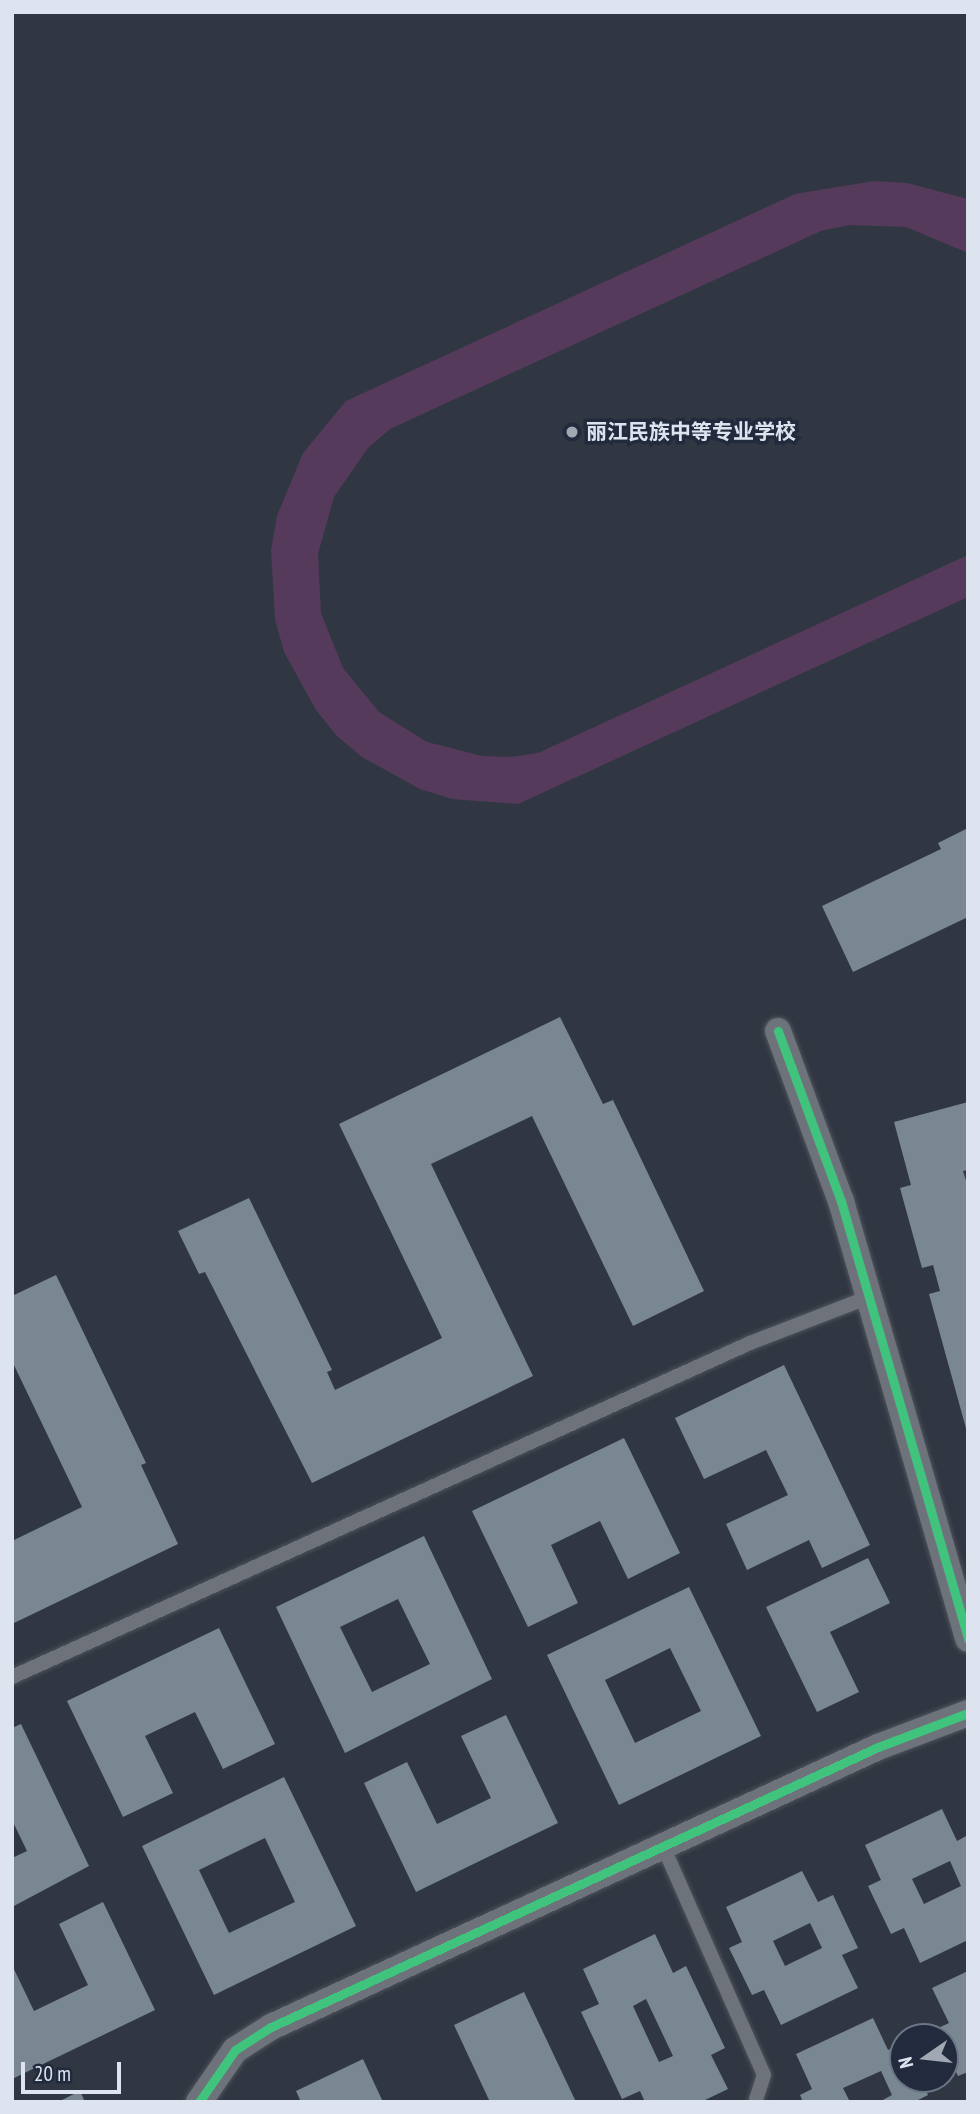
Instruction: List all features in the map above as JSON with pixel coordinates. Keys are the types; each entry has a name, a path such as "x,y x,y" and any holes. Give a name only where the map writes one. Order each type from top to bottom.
{"street":[{"path":"778,1031 841,1201 968,1639"},
{"path":"199,2102 235,2050 271,2028 878,1747 968,1713"}],"lane":[{"path":"12,1677 750,1343 869,1297"},
{"path":"663,1846 764,2075 755,2101"}],"shaded area":[{"path":"874,181 907,183 968,199 968,253 906,227 849,225 821,231 390,429 368,448 334,497 318,554 321,613 343,668 379,712 427,742 482,756 510,757 538,753 968,555 968,597 518,804 452,799 420,789 362,757 337,736 316,710 284,652 275,619 271,550 277,516 303,453 346,401 795,194"}],"building":[{"path":"968,828 968,917 853,972 822,906 941,849 938,843"},
{"path":"560,1017 603,1104 613,1100 704,1291 633,1326 532,1116 431,1164 533,1376 312,1483 205,1272 199,1274 178,1231 249,1198 332,1370 327,1372 335,1390 442,1338 339,1124"},
{"path":"968,1102 968,1170 963,1171 968,1187 967,1432 929,1294 940,1291 933,1265 922,1268 900,1188 911,1185 894,1122"},
{"path":"56,1275 146,1463 141,1465 178,1544 12,1624 12,1541 82,1507 12,1361 12,1296"},
{"path":"784,1365 870,1545 822,1568 809,1540 747,1570 726,1524 788,1495 766,1450 704,1479 675,1418"},
{"path":"624,1438 680,1553 628,1579 600,1521 551,1545 578,1603 528,1627 472,1511"},
{"path":"424,1536 492,1679 345,1753 276,1607","holes":["398,1599 430,1664 372,1692 340,1627"]},
{"path":"868,1558 890,1603 830,1632 859,1692 817,1712 766,1607"},
{"path":"689,1587 761,1736 619,1805 547,1655","holes":["670,1648 701,1711 635,1743 605,1680"]},
{"path":"219,1628 275,1744 223,1769 195,1712 145,1736 173,1793 123,1817 67,1701"},
{"path":"506,1715 558,1823 416,1892 364,1783 407,1762 437,1824 491,1798 461,1736"},
{"path":"21,1724 89,1866 12,1907 12,1858 27,1851 12,1820 12,1728"},
{"path":"284,1777 356,1926 214,1995 142,1846","holes":["265,1838 295,1902 229,1933 199,1870"]},
{"path":"942,1809 957,1841 968,1835 968,1940 920,1963 904,1928 891,1934 868,1886 881,1880 865,1845","holes":["950,1861 961,1886 924,1904 912,1879"]},
{"path":"802,1871 818,1902 833,1895 858,1948 842,1955 858,1988 781,2025 764,1990 752,1995 729,1948 742,1942 726,1907","holes":["810,1923 822,1948 785,1966 773,1941"]},
{"path":"103,1902 155,2010 12,2079 12,1965 34,2011 88,1985 59,1924"},
{"path":"655,1934 673,1973 686,1966 725,2048 711,2055 728,2089 701,2102 645,2102 640,2091 622,2099 581,2012 599,2004 583,1969","holes":["646,1999 673,2056 659,2062 633,2006"]},
{"path":"968,1971 968,2072 959,2076 959,2023 949,2023 932,1988"},
{"path":"524,1992 576,2102 490,2102 454,2025"},
{"path":"873,2018 889,2050 889,2088 881,2071 843,2088 850,2102 803,2102 800,2095 812,2089 796,2054"},
{"path":"363,2059 383,2102 301,2102 296,2091"},
{"path":"80,2091 85,2102 58,2102"},
{"path":"891,2093 928,2095 914,2102 879,2102 892,2095"}],"cycle path":[{"path":"778,1031 841,1201 968,1639"},
{"path":"199,2102 235,2050 271,2027 878,1747 968,1713"}],"place":[{"name":"丽江民族中等专业学校","path":"572,432"}]}
